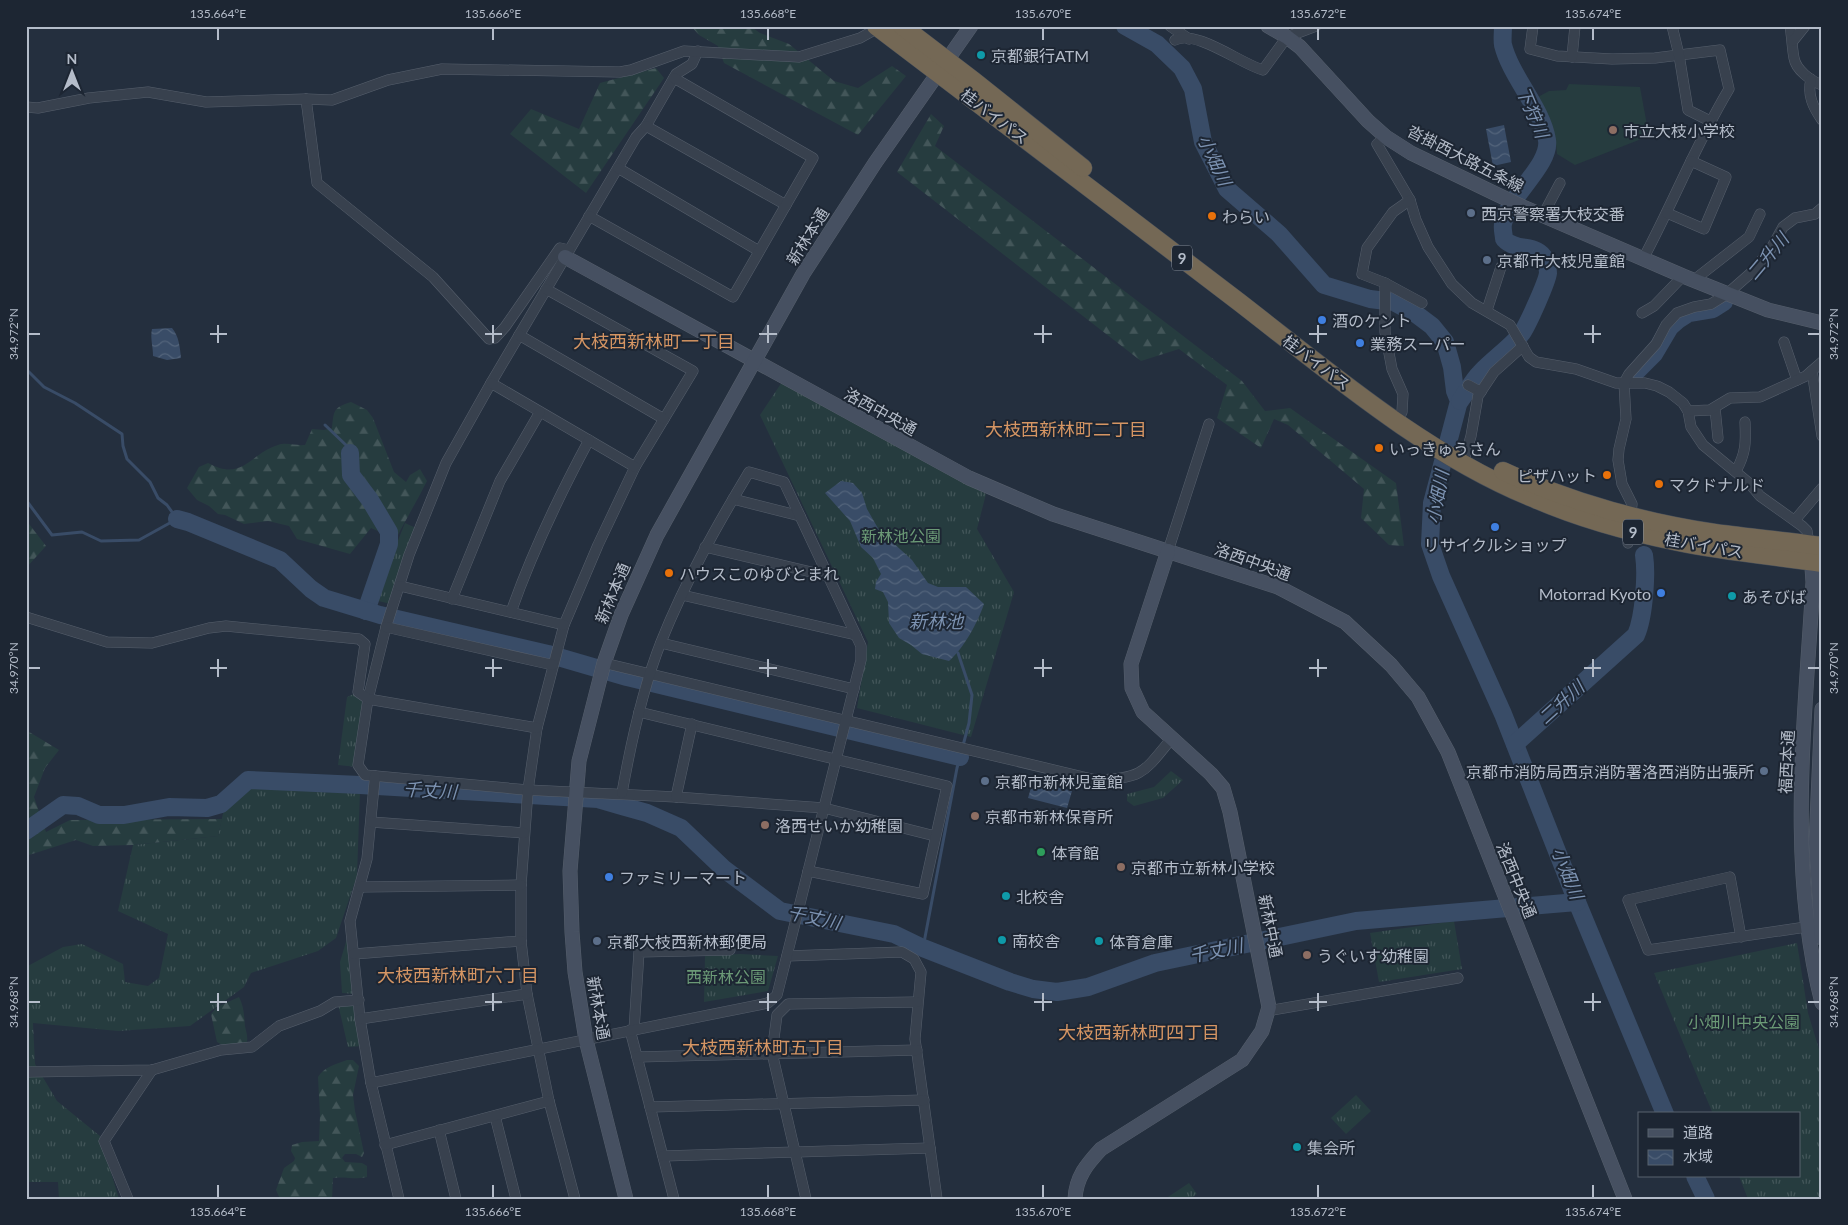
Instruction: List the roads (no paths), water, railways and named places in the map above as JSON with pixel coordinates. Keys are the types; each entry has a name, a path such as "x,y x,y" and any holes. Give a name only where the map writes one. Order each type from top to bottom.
{"highway":[{"name":"桂バイパス","path":"902,26 942,67"},
{"name":"桂バイパス","path":"877,27 942,67 1344,383 1532,498 1585,519 1716,549 1818,557"}],"street":[{"name":"新林本通","path":"626,1199 586,1040 575,972 572,932 570,871 578,761 604,664 620,614 657,535 803,274 838,218 971,26"},
{"path":"1170,26 1189,39"},
{"name":"沓掛西大路五条線","path":"1268,26 1300,47 1368,121 1386,137 1412,153 1543,215 1727,294 1768,310 1822,323"},
{"path":"1533,26 1530,49 1557,56 1612,59 1679,55 1720,50 1729,90 1710,121 1643,259"},
{"path":"1572,57 1575,26"},
{"path":"1672,26 1688,110 1710,121"},
{"path":"1790,26 1794,59 1800,70 1822,85"},
{"path":"1793,41 1805,26"},
{"path":"26,107 38,108 89,98 148,92 206,102 332,100 388,80 442,69 620,72 631,70 684,51 799,57 860,38 877,27"},
{"path":"1176,40 1179,38 1201,40 1251,67 1263,70 1286,37 1314,27"},
{"path":"698,51 692,64 676,74 646,126 636,137 491,383 446,464 409,555 386,627 368,699 358,765 365,775 375,776 528,790 676,796 824,808 935,836"},
{"path":"589,216 733,297 813,158 674,78"},
{"path":"1811,79 1810,98 1813,107 1822,120"},
{"path":"306,99 317,183 433,277 489,339 495,338 505,327 560,248 567,254"},
{"path":"646,126 786,205"},
{"path":"1386,137 1377,144 1410,200 1416,220 1428,247 1452,284 1472,303 1510,325 1529,358 1536,362 1576,369 1616,383 1645,383 1657,386 1677,397 1688,411 1691,427 1702,445 1736,472 1760,496 1795,520 1807,531 1818,557"},
{"path":"1667,213 1704,228 1726,177 1691,161"},
{"path":"618,168 759,251"},
{"path":"1543,215 1560,183"},
{"path":"1410,200 1393,212 1367,248 1362,274 1422,303"},
{"path":"1629,530 1632,504 1622,484 1618,460 1626,419 1624,383 1629,374 1656,344 1666,325 1677,313 1711,304 1727,294 1752,272 1772,247 1783,227 1795,218 1815,214 1822,208"},
{"path":"1642,313 1749,237 1760,214"},
{"path":"1749,237 1760,240"},
{"name":"洛西中央通","path":"567,254 755,361 968,478 1054,514 1225,568 1278,587 1345,622 1391,665 1418,696 1448,752 1625,1199"},
{"path":"1487,310 1502,267"},
{"path":"1384,286 1385,332 1392,369 1403,394 1399,416"},
{"path":"546,289 693,371 635,467 598,545 564,625 537,728 528,790 521,884 521,941 527,994 549,1101 575,1199"},
{"path":"519,335 664,418"},
{"path":"1784,342 1797,380"},
{"path":"1461,456 1471,436 1478,396 1475,389 1522,344"},
{"path":"1688,411 1715,408 1730,398 1760,396 1806,376 1822,362"},
{"path":"1812,371 1822,436"},
{"path":"491,383 635,467"},
{"path":"1715,408 1718,438"},
{"path":"452,598 500,481 540,412"},
{"path":"1736,472 1744,457 1746,443 1745,422"},
{"path":"1168,551 1209,424"},
{"path":"511,612 526,569 565,485 589,440"},
{"path":"371,1082 768,1003 777,995 861,660 861,646 784,482 749,472 704,547 660,643 639,712 628,757 622,793"},
{"path":"1795,520 1822,488"},
{"path":"732,499 800,516"},
{"path":"704,547 828,576"},
{"name":"新林中通","path":"1075,1199 1076,1188 1085,1166 1101,1149 1242,1060 1262,1031 1268,1007 1256,938 1224,788 1212,774 1144,712 1132,688 1131,664 1168,551"},
{"name":"福西本通","path":"1818,557 1813,582 1800,835 1818,931"},
{"path":"400,586 564,625"},
{"path":"682,595 856,635"},
{"path":"26,617 107,642 152,643 209,628 226,626 359,639 366,644 358,692 368,699 537,728"},
{"path":"386,627 553,665"},
{"path":"660,643 854,688"},
{"path":"604,664 1096,780 1124,779 1145,770 1172,738"},
{"name":"福西本通","path":"1822,709 1816,843 1822,1002"},
{"path":"639,712 948,786 923,894 808,871"},
{"path":"676,796 692,724"},
{"path":"375,776 367,859 350,921 360,1019 371,1082 399,1199"},
{"path":"371,822 524,833"},
{"path":"1741,937 1730,877 1628,900 1648,950 1741,937 1818,931"},
{"path":"360,886 521,884"},
{"path":"354,954 521,941"},
{"path":"674,1199 637,1057 632,1030 639,952 730,950"},
{"path":"787,956 902,952 914,959 921,972 915,1039 937,1199 929,1199"},
{"path":"1267,1011 1458,978"},
{"path":"360,1019 527,994"},
{"path":"26,1072 152,1070 221,1050 252,1047 279,1026 320,1011 335,1002 359,1000"},
{"path":"806,1199 772,1054 777,1015 788,1004 917,1002"},
{"path":"637,1057 917,1050"},
{"path":"128,1199 104,1141 152,1070"},
{"path":"650,1107 924,1100"},
{"path":"385,1145 549,1101"},
{"path":"495,1116 516,1199"},
{"path":"439,1130 456,1199"},
{"path":"663,1156 930,1148"}],"water":[{"path":"1504,125 1511,162 1493,166 1486,129"},
{"path":"172,328 178,338 181,358 167,360 153,356 152,329"},
{"name":"新林池","path":"841,481 853,483 862,493 867,509 879,530 912,560 928,583 938,587 966,587 984,604 970,634 955,656 949,661 922,654 899,638 889,623 888,602 883,592 875,589 876,582 881,574 873,558 861,547 850,521 825,493"},
{"path":"1033,781 1072,791 1067,808 1028,798"}],"waterway":[{"name":"小畑川","path":"1125,26 1157,44 1182,68 1193,89 1203,142 1227,189 1279,234 1324,285 1370,299 1394,302 1416,314 1432,326 1445,342 1452,367 1455,391 1459,401 1432,503 1430,544 1441,576 1503,714 1577,902 1664,1112"},
{"name":"下狩川","path":"1460,401 1477,376 1522,333 1537,303 1548,273 1546,261 1542,255 1533,249 1515,246 1504,239 1503,226 1506,213 1543,160 1547,140 1539,116 1507,57 1503,43 1503,26"},
{"name":"二升川","path":"1635,373 1654,354 1670,327 1678,320 1689,313 1713,309 1724,302"},
{"path":"26,369 44,387 75,403 122,434 127,459 150,482 158,498 167,505 177,519 139,540 101,541 82,532 52,535 26,500"},
{"path":"325,425 348,447 350,453"},
{"path":"350,453 351,475 370,500 389,532 389,544 366,611"},
{"path":"177,519 280,560 311,589 324,598 380,615 548,654 627,677 960,757"},
{"name":"二升川","path":"1515,744 1636,635 1641,618 1644,595 1644,555"},
{"path":"923,948 957,768 969,723 972,695 958,653"},
{"name":"千丈川","path":"26,831 63,805 78,806 99,815 124,815 169,807 207,808 221,804 248,780 598,799 647,813 681,828 724,869 780,911 894,934 923,948 1010,982 1033,989 1057,992 1088,987 1155,963 1356,921 1577,902"},
{"name":"小畑川","path":"1696,1178 1706,1199"}],"place":[{"name":"京都銀行ATM","path":"981,55"},
{"name":"市立大枝小学校","path":"1613,130"},
{"name":"西京警察署大枝交番","path":"1471,213"},
{"name":"わらい","path":"1212,216"},
{"name":"京都市大枝児童館","path":"1487,260"},
{"name":"酒のケント","path":"1322,320"},
{"name":"業務スーパー","path":"1360,343"},
{"name":"いっきゅうさん","path":"1379,448"},
{"name":"ピザハット","path":"1607,475"},
{"name":"マクドナルド","path":"1659,484"},
{"name":"リサイクルショップ","path":"1495,527"},
{"name":"ハウスこのゆびとまれ","path":"669,573"},
{"name":"Motorrad Kyoto","path":"1661,593"},
{"name":"あそびば","path":"1732,596"},
{"name":"京都市消防局西京消防署洛西消防出張所","path":"1764,771"},
{"name":"京都市新林児童館","path":"985,781"},
{"name":"京都市新林保育所","path":"975,816"},
{"name":"洛西せいか幼稚園","path":"765,825"},
{"name":"体育館","path":"1041,852"},
{"name":"京都市立新林小学校","path":"1121,867"},
{"name":"ファミリーマート","path":"609,877"},
{"name":"北校舎","path":"1006,896"},
{"name":"南校舎","path":"1002,940"},
{"name":"京都大枝西新林郵便局","path":"597,941"},
{"name":"体育倉庫","path":"1099,941"},
{"name":"うぐいす幼稚園","path":"1307,955"},
{"name":"集会所","path":"1297,1147"}],"district":[{"name":"大枝西新林町一丁目","path":"654,341"},
{"name":"大枝西新林町二丁目","path":"1066,429"},
{"name":"大枝西新林町六丁目","path":"458,975"},
{"name":"大枝西新林町四丁目","path":"1139,1032"},
{"name":"大枝西新林町五丁目","path":"763,1047"}],"park label":[{"name":"新林池公園","path":"901,535"},
{"name":"西新林公園","path":"726,976"},
{"name":"小畑川中央公園","path":"1744,1021"}]}
